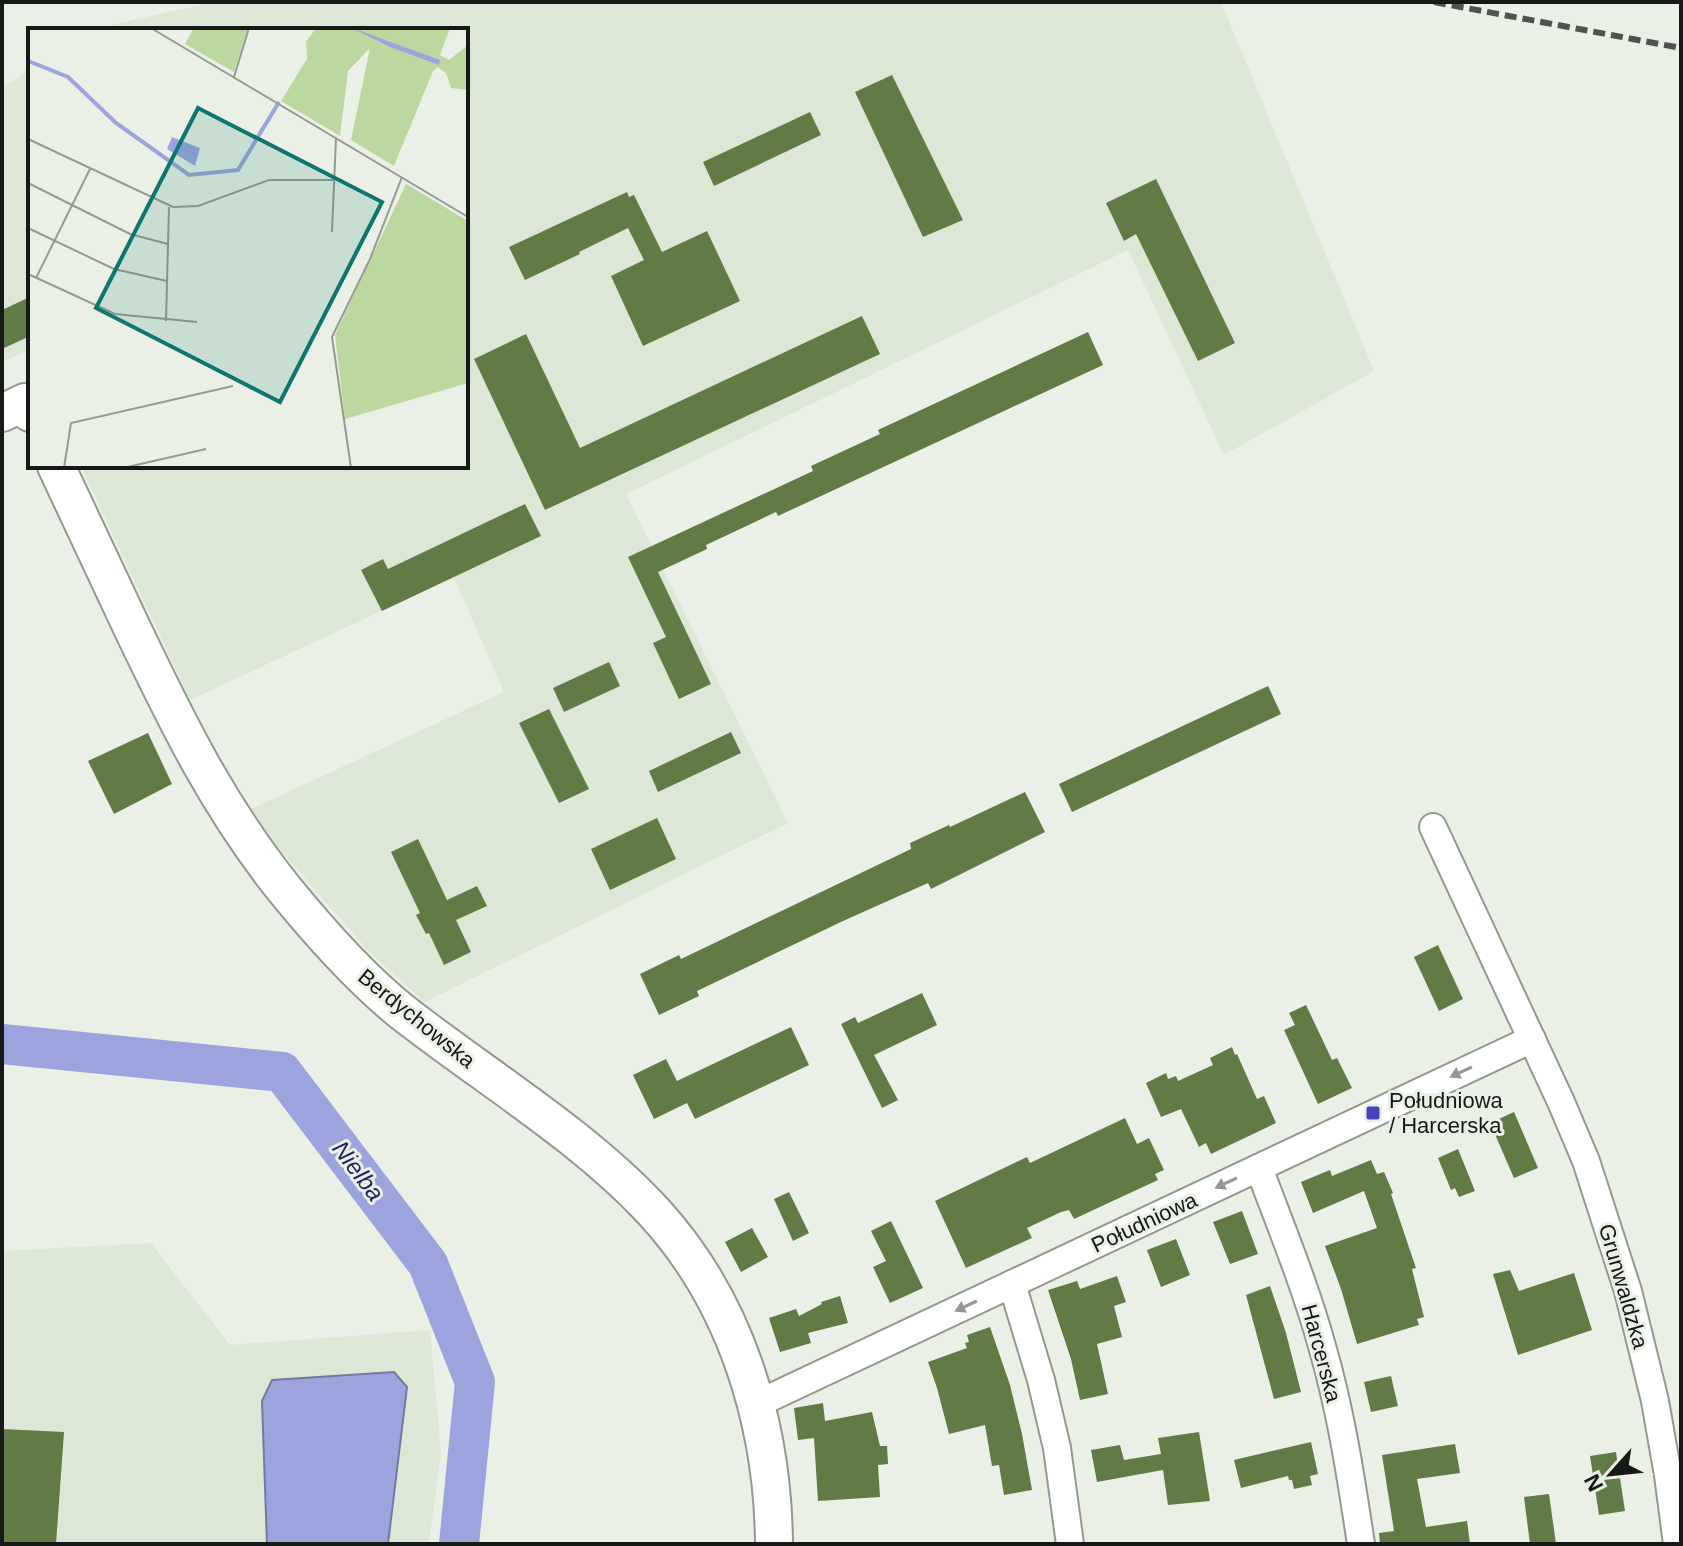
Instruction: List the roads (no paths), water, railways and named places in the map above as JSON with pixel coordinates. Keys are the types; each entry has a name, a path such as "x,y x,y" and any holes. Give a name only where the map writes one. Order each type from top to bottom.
{"street":[{"name":"Berdychowska","path":"57,468 178,724 241,831 293,900 366,980 399,1009 577,1143 621,1180 654,1213 691,1260 718,1305 740,1354 757,1404 770,1466 774,1544"},
{"name":"Grunwaldzka","path":"1433,827 1586,1161 1628,1291 1655,1401 1677,1544"},
{"name":"Południowa","path":"757,1404 1532,1039"},
{"name":"Harcerska","path":"1259,1168 1302,1280 1323,1349 1344,1437 1361,1544"},
{"path":"1012,1284 1041,1380 1057,1448 1070,1544"}],"water":[{"path":"394,1372 407,1387 388,1544 267,1544 262,1401 272,1380"}],"waterway":[{"name":"Nielba","path":"2,1044 282,1072 428,1264 475,1382 459,1544"}],"railway":[{"path":"1434,2 1681,48"}],"place":[{"name":"Południowa / Harcerska","path":"1373,1113"}]}
